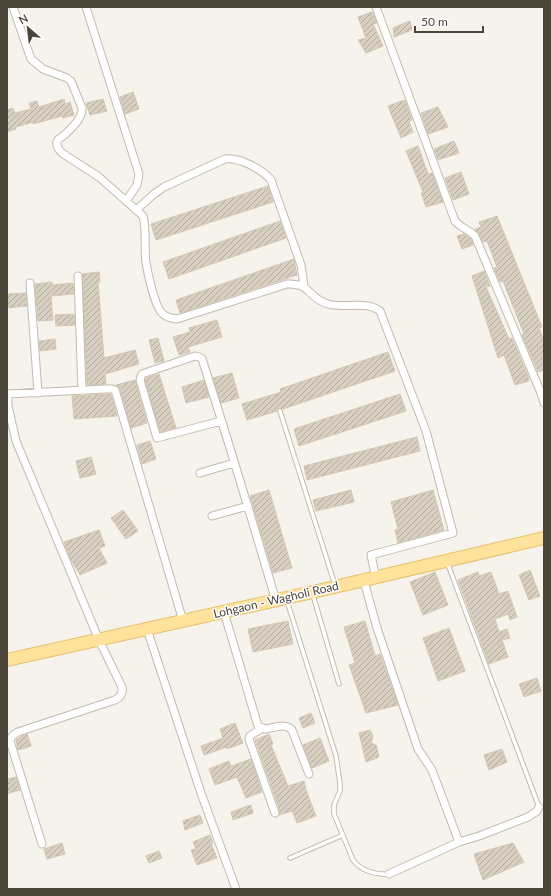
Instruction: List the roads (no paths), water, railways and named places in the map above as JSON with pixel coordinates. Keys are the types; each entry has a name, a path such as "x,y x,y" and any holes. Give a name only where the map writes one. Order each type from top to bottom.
{"main road":[{"name":"Lohgaon - Wagholi Road","path":"7,660 281,600 544,538"}],"street":[{"path":"13,7 32,59 43,69 71,81 82,108 81,117 58,140 56,144 58,149 99,177 143,216 145,225 146,263 157,306 161,313 168,318 177,319 287,284 304,286 317,300 333,306 367,305 380,311 426,431 453,533 371,555 376,578"},
{"path":"86,7 140,174 137,186 126,201"},
{"path":"376,7 455,221 461,228 468,230 475,236 544,403"},
{"path":"136,210 164,187 225,159 233,158 261,171 271,180 301,265 304,286"},
{"path":"78,276 82,391"},
{"path":"30,283 38,393"},
{"path":"221,420 157,438 140,380 142,374 195,356 202,359 248,506 281,600"},
{"path":"42,844 10,738 13,734 18,732 119,698 122,692 122,687 99,640 16,441 8,406 7,394 105,389 115,390 183,621"},
{"path":"200,473 234,463"},
{"path":"212,516 248,506"},
{"path":"364,581 377,628 418,749 432,770 459,842"},
{"path":"224,612 258,726 265,730 284,725 289,726 292,730 309,774"},
{"path":"147,629 201,793 236,889"},
{"path":"261,728 250,736 249,739 275,813"},
{"path":"389,874 459,842 528,817 537,811 538,807"}],"lane":[{"path":"280,411 335,587"},
{"path":"447,561 538,807"},
{"path":"313,592 339,684"},
{"path":"281,600 336,756 340,791 334,805 334,814 358,866 370,872 389,874"},
{"path":"290,858 343,835"}]}
